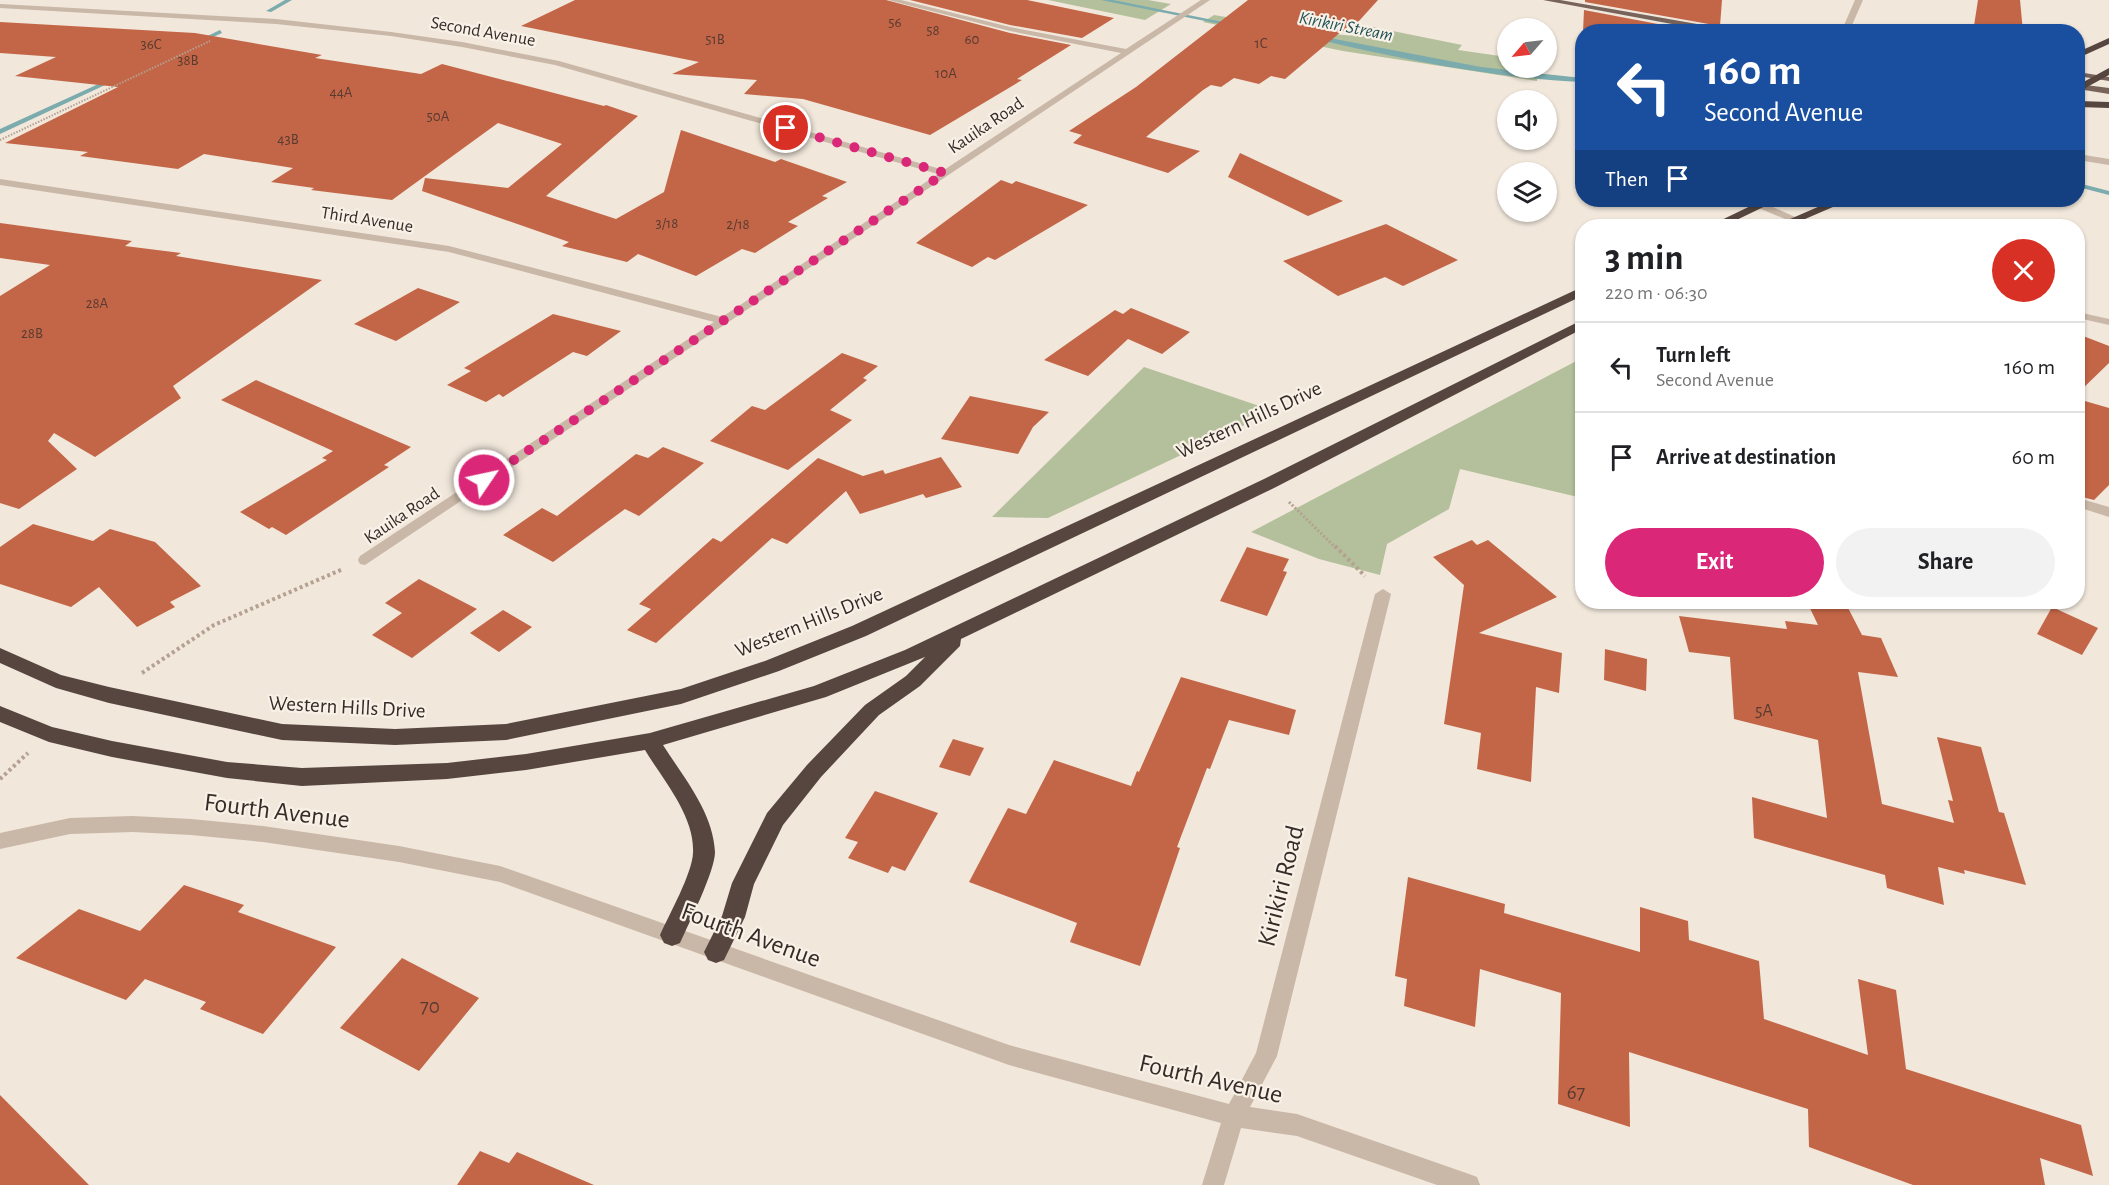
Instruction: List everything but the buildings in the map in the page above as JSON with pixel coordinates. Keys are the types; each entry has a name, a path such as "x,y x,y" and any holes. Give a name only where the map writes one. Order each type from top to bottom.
{"highway":[{"path":"2085,52 2109,41"},
{"path":"2085,86 2104,78 2109,71"},
{"path":"2085,104 2109,105"},
{"path":"1730,219 1756,207"},
{"path":"1795,219 1825,207"},
{"name":"Western Hills Drive","path":"0,714 49,734 112,749 227,770 302,777 447,771 526,762 650,741 819,692 912,655 963,631 1270,483 1531,333 1575,297"},
{"name":"Western Hills Drive","path":"0,655 56,681 109,695 282,732 395,737 506,732 681,696 772,666 859,631 1147,494 1531,333 1575,325"},
{"path":"716,952 733,917 743,883 776,819 814,771 872,710 913,681 963,631"},
{"path":"650,741 698,819 704,854 688,902 672,935"}],"main road":[{"path":"1547,0 1693,24"},
{"path":"2085,75 2104,78"},
{"path":"2085,89 2109,91"}],"street":[{"path":"892,0 999,27 1126,52"},
{"name":"Kauika Road","path":"365,560 1206,0"},
{"path":"1848,24 1859,0"},
{"name":"Second Avenue","path":"0,6 253,21 432,39 556,63 945,173"},
{"path":"2085,159 2109,162"},
{"name":"Third Avenue","path":"0,182 448,249 724,321"},
{"path":"1765,207 1795,219"},
{"path":"2085,317 2109,322"},
{"path":"2085,505 2109,512"},
{"name":"Kirikiri Road","path":"1213,1185 1234,1116 1266,1056 1383,594"},
{"name":"Fourth Avenue","path":"0,841 70,826 134,824 263,834 399,854 500,874 1009,1055 1234,1116 1297,1125 1469,1185"}],"path":[{"path":"0,140 253,21"},
{"path":"1270,483 1383,594"},
{"path":"109,695 214,625 365,560"},
{"path":"0,779 49,734"}],"green space":[{"path":"1048,0 1148,0 1171,4 1145,20"},
{"path":"1214,15 1319,33 1356,36 1368,26 1462,45 1458,50 1497,56 1497,75 1343,51 1203,22"},
{"path":"1518,78 1537,78 1537,81"},
{"path":"1575,362 1575,496 1460,469 1449,509 1387,544 1380,575 1319,559 1251,532"},
{"path":"1144,367 1274,411 1048,518 992,517"}],"waterway":[{"path":"269,11 289,0"},
{"name":"Kirikiri Stream","path":"1104,0 1235,25"},
{"path":"198,42 220,32"},
{"name":"Kirikiri Stream","path":"1314,37 1481,69 1575,79"},
{"path":"0,132 116,78"},
{"name":"Kirikiri Stream","path":"2085,187 2109,193"}],"route":[{"path":"484,480 945,173 786,128"}]}
